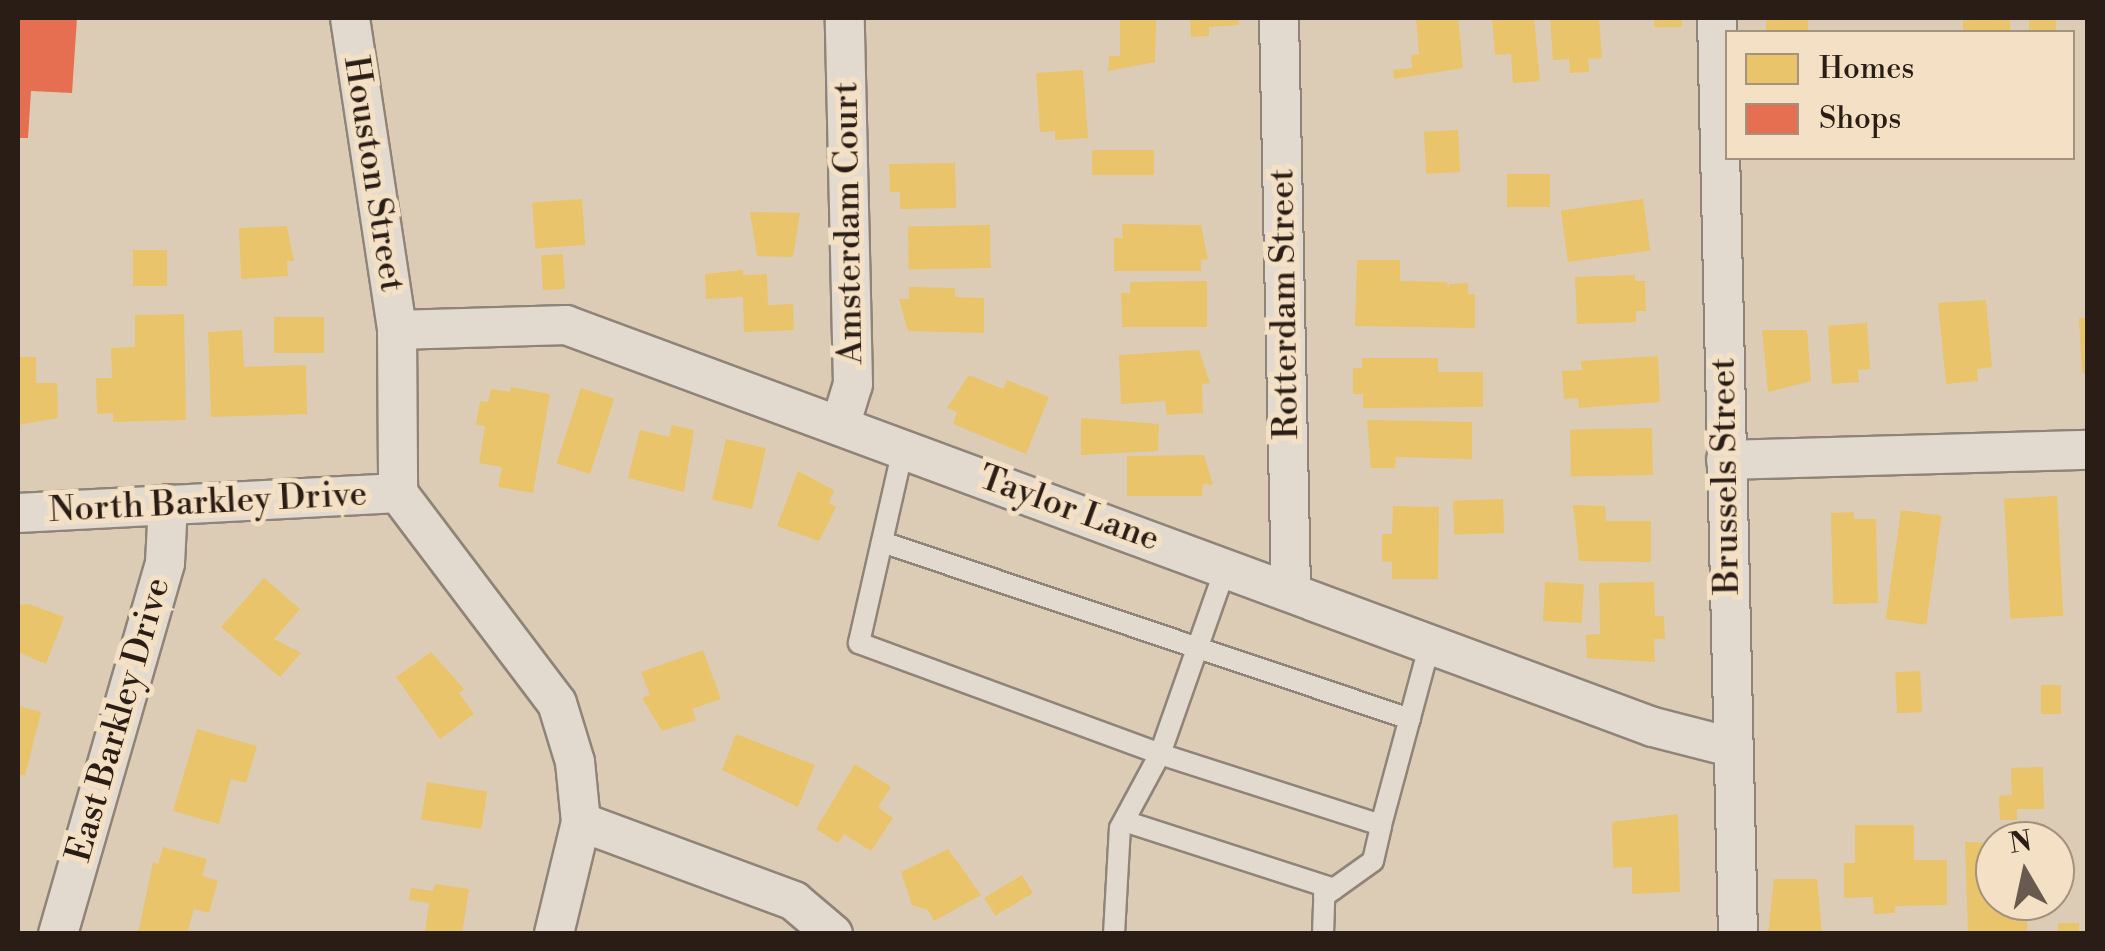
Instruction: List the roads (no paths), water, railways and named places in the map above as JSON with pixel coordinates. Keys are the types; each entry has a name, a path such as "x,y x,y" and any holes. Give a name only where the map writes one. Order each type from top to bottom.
{"street":[{"name":"Houston Street","path":"350,18 397,330 398,494"},
{"name":"Amsterdam Court","path":"840,426 852,384 844,18"},
{"name":"Rotterdam Street","path":"1279,18 1291,591"},
{"name":"Brussels Street","path":"1717,18 1738,934"},
{"name":"Taylor Lane","path":"397,330 566,325 1653,727 1731,747"},
{"path":"1726,460 2088,450"},
{"path":"398,494 557,704 575,762 581,822 554,934"},
{"name":"North Barkley Drive","path":"18,513 398,494"},
{"name":"East Barkley Drive","path":"58,934 165,563 168,504"},
{"path":"581,822 794,901 834,934"}],"lane":[{"path":"903,449 859,644 1160,754 1381,825"},
{"path":"882,542 1410,719"},
{"path":"1114,934 1124,821 1160,754 1226,567"},
{"path":"1323,934 1324,896 1372,861 1430,643"},
{"path":"1124,821 1334,889"}]}
